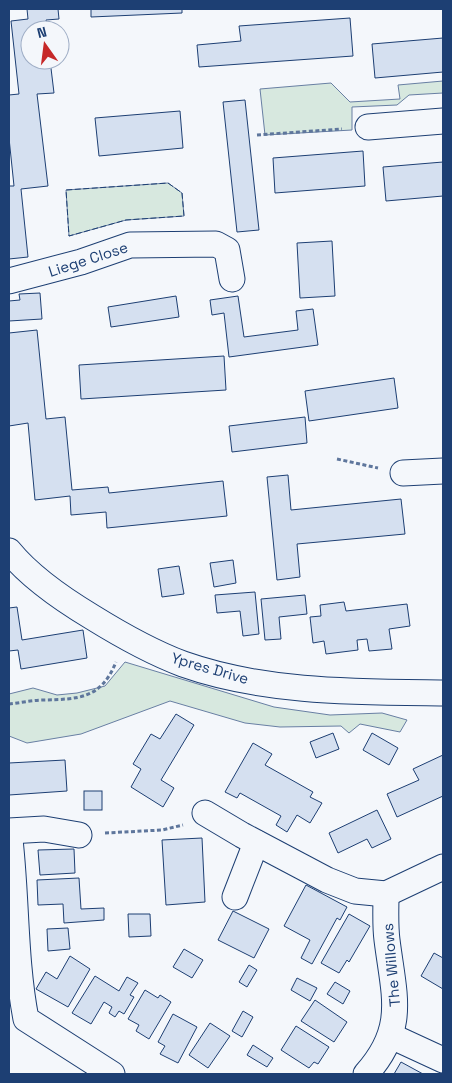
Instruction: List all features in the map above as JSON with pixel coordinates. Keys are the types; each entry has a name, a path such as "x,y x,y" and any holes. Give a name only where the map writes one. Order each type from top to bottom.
{"street":[{"path":"368,127 443,121"},
{"name":"Liege Close","path":"9,281 47,272 116,249 141,243 216,244 227,250 232,280"},
{"path":"404,473 443,471"},
{"name":"Ypres Drive","path":"9,551 37,579 69,603 126,639 184,664 240,679 320,690 443,693"},
{"path":"205,813 256,843 326,880 354,891 386,894 443,867"},
{"path":"79,835 44,829 9,831 14,875 18,982 26,1019 96,1070"},
{"path":"235,897 256,843"},
{"name":"The Willows","path":"366,1074 380,1058 391,1036 396,1005 387,937 386,894"},
{"path":"391,1036 443,1060"}],"path":[{"path":"257,135 368,127"},
{"path":"337,459 404,473"},
{"path":"9,704 82,698 98,690 113,671 126,639"},
{"path":"79,835 162,830 189,824 205,813"}],"shaded area":[{"path":"443,81 443,93 409,95 397,105 352,107 352,130 265,135 260,89 331,83 350,102 400,99 398,85"},
{"path":"168,183 182,193 184,216 126,220 69,236 66,190"},
{"path":"125,662 274,707 330,715 382,713 407,720 400,732 360,724 349,733 341,726 280,727 245,723 170,701 81,734 27,743 9,736 9,694 33,688 57,695 77,693 105,686"}],"building":[{"path":"27,9 58,9 59,19 20,20 20,70 51,70 54,93 37,94 48,186 21,189 28,257 9,259 9,186 14,186 9,138 9,95 19,94 11,21 28,19"},
{"path":"91,9 182,9 182,13 91,17"},
{"path":"350,18 353,56 199,67 197,45 241,41 239,26"},
{"path":"443,38 443,72 375,78 372,44"},
{"path":"245,100 259,230 237,232 223,102"},
{"path":"180,111 183,148 99,156 95,118"},
{"path":"363,151 365,186 275,193 273,158"},
{"path":"443,162 443,196 386,201 383,167"},
{"path":"332,241 335,296 300,298 297,243"},
{"path":"40,293 42,319 9,321 9,301 20,300 19,294"},
{"path":"176,296 179,317 111,327 108,307"},
{"path":"238,296 244,337 298,330 296,311 313,309 318,345 229,357 224,313 212,315 210,300"},
{"path":"37,330 46,419 65,417 72,490 108,487 109,493 223,481 227,516 107,528 106,512 71,515 70,496 35,500 28,423 9,426 9,333"},
{"path":"224,356 226,390 81,399 79,365"},
{"path":"394,378 398,408 309,421 305,391"},
{"path":"305,417 307,443 232,452 229,426"},
{"path":"288,475 291,510 401,499 405,534 297,544 300,577 277,580 267,477"},
{"path":"233,560 236,583 214,587 210,563"},
{"path":"179,566 184,594 162,597 158,569"},
{"path":"255,592 259,634 243,636 240,611 217,613 215,595"},
{"path":"305,595 307,614 279,617 281,639 265,640 261,599"},
{"path":"344,602 346,611 407,604 410,626 389,629 392,649 369,651 367,639 357,640 358,650 326,654 324,641 313,643 310,617 321,616 320,605"},
{"path":"17,607 22,640 83,630 87,658 21,669 18,650 9,651 9,608"},
{"path":"176,714 194,725 161,780 174,788 163,807 131,787 141,769 133,764 151,734 160,739"},
{"path":"333,733 339,749 316,758 310,742"},
{"path":"372,733 398,748 389,765 363,750"},
{"path":"253,743 272,754 265,765 313,792 310,797 322,803 310,823 297,815 287,832 276,825 281,816 240,793 237,798 225,792"},
{"path":"443,755 443,796 397,817 387,794 419,780 413,769"},
{"path":"65,760 67,791 9,795 9,763"},
{"path":"84,791 102,791 102,810 84,810"},
{"path":"377,810 391,839 372,848 367,839 338,853 329,833"},
{"path":"202,838 205,902 166,905 162,840"},
{"path":"74,849 75,873 40,875 38,850"},
{"path":"79,878 81,909 104,908 104,920 64,923 63,904 38,905 37,880"},
{"path":"306,885 347,907 340,920 337,918 312,964 301,958 310,940 284,926"},
{"path":"233,911 269,929 254,958 218,940"},
{"path":"128,914 150,914 151,936 129,937"},
{"path":"349,914 370,926 349,962 347,960 339,973 321,963"},
{"path":"68,928 70,949 48,951 47,929"},
{"path":"184,949 203,960 192,978 173,967"},
{"path":"434,953 443,958 443,989 421,976"},
{"path":"70,956 90,969 68,1007 36,989 46,972 57,979"},
{"path":"249,965 257,970 247,987 239,982"},
{"path":"95,976 119,991 127,977 138,983 130,995 134,997 124,1014 119,1011 115,1017 109,1013 112,1007 104,1002 91,1024 72,1013"},
{"path":"297,978 317,988 310,1001 291,990"},
{"path":"335,982 350,991 343,1004 327,994"},
{"path":"145,990 158,998 160,995 171,1002 149,1039 136,1031 139,1025 128,1019"},
{"path":"315,1000 347,1022 334,1042 301,1021"},
{"path":"243,1011 253,1017 242,1037 232,1031"},
{"path":"173,1014 197,1027 178,1063 160,1054 165,1046 158,1042"},
{"path":"210,1023 230,1036 208,1068 189,1055"},
{"path":"296,1026 329,1047 318,1064 314,1062 309,1068 281,1050"},
{"path":"253,1045 273,1058 267,1067 247,1055"},
{"path":"401,1062 423,1074 394,1074"}],"fence":[{"path":"168,183 182,193 184,216 126,220 69,236 66,190 168,183"}]}
